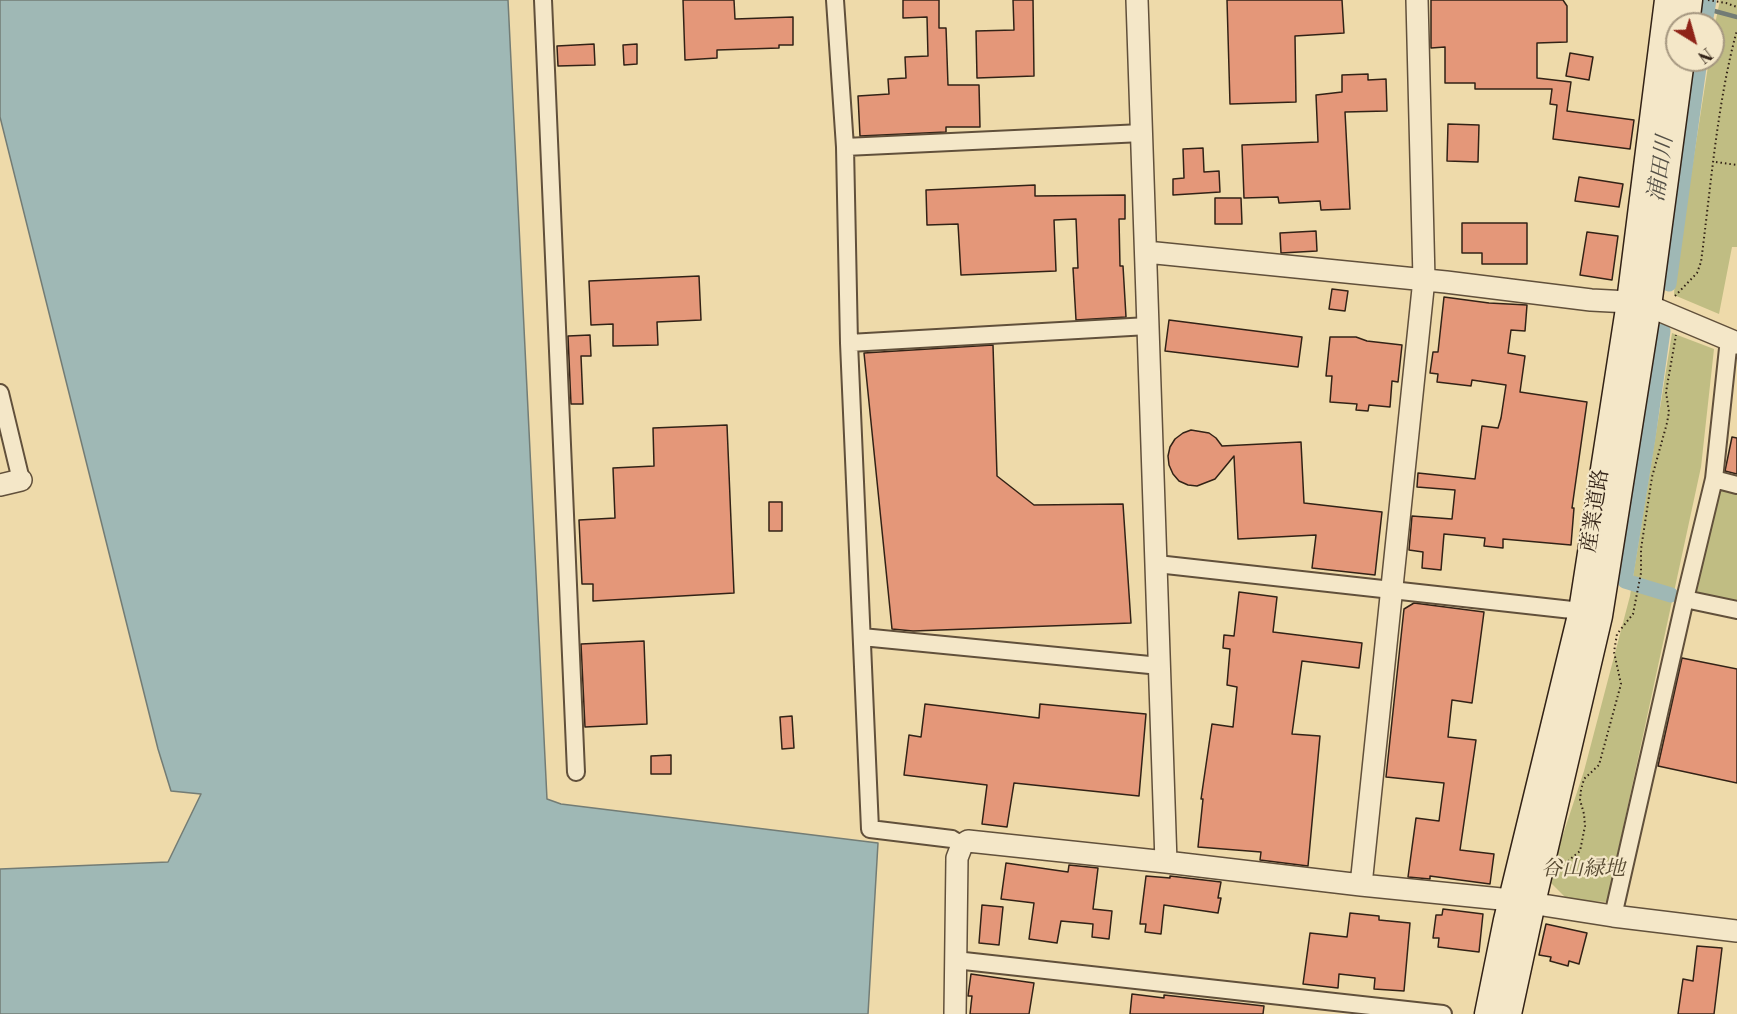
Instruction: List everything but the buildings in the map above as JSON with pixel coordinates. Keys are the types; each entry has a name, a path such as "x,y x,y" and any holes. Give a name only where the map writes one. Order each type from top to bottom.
{"main road":[{"name":"産業道路","path":"1487,1014 1522,902 1600,616 1639,304 1667,0"},
{"name":"産業道路","path":"1509,1014 1522,902 1581,611 1680,72"}],"street":[{"path":"543,0 576,772"},
{"path":"835,0 845,147 849,343 870,829 952,839 962,845"},
{"path":"1137,0 1166,862"},
{"path":"1361,885 1424,279 1417,0"},
{"path":"845,147 1142,133"},
{"path":"1146,252 1424,279 1639,304 1733,341 1714,479 1613,916"},
{"path":"849,343 1149,326"},
{"path":"0,393 21,480 0,485"},
{"path":"1714,479 1737,485"},
{"path":"1157,564 1581,611"},
{"path":"1685,599 1737,610"},
{"path":"862,637 1160,666"},
{"path":"955,1014 957,858 962,845 968,841 1522,902 1737,931"},
{"path":"956,960 1443,1014"}],"path":[{"path":"1705,0 1737,7"},
{"path":"1673,298 1697,273 1701,262 1730,55 1737,30"},
{"path":"1715,162 1737,165"},
{"path":"1556,870 1580,851 1585,826 1580,800 1581,790 1584,779 1599,765 1620,684 1614,652 1617,634 1633,614 1652,477 1669,412 1666,392 1676,332"}],"green space":[{"path":"1720,0 1737,0 1737,247 1732,247 1719,314 1674,295 1707,72 1725,72 1725,12 1718,12"},
{"name":"谷山緑地","path":"1672,333 1714,349 1701,467 1607,902 1568,900 1548,880 1584,771 1630,596"},
{"path":"1718,487 1737,492 1737,604 1694,594"}],"water":[{"path":"0,0 508,0 547,799 561,804 878,843 868,1014 0,1014 0,869 168,862 201,794 171,791 158,749 0,117"}],"waterway":[{"name":"浦田川","path":"1707,12 1709,0"},
{"path":"1707,9 1737,17"},
{"name":"浦田川","path":"1669,284 1698,72"},
{"path":"1663,331 1625,581 1671,595"}]}
